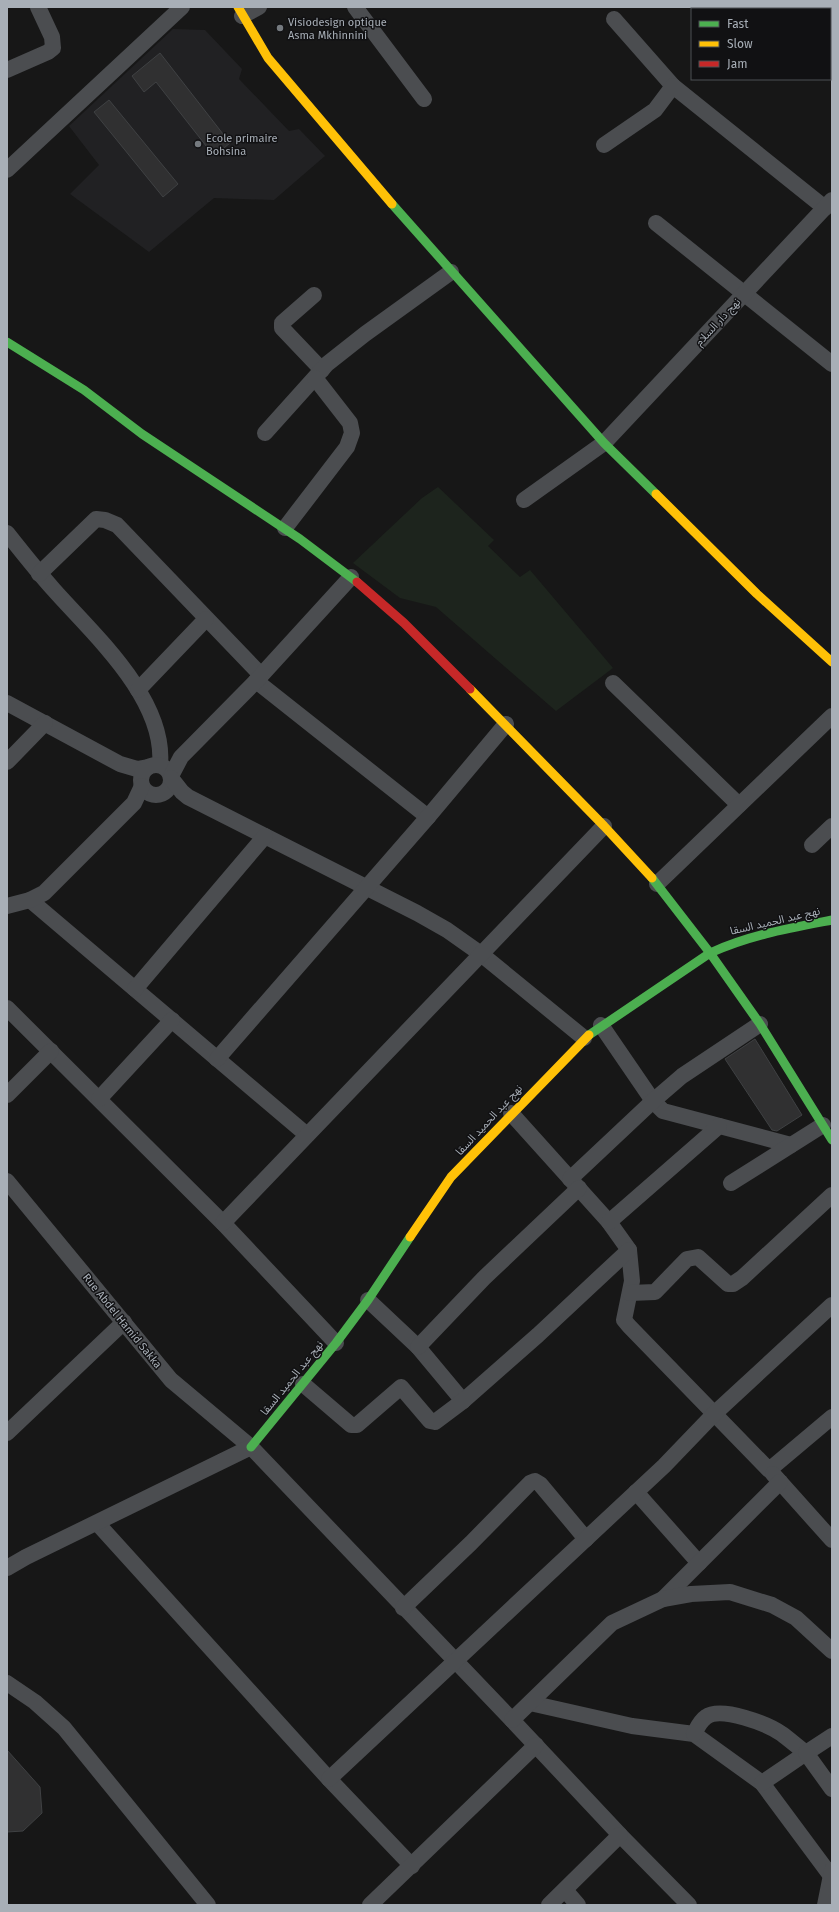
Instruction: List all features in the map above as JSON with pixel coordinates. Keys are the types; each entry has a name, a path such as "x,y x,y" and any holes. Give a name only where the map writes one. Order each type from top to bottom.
{"street":[{"path":"7,70 48,52 52,48 52,37 38,7"},
{"path":"7,170 182,7"},
{"path":"260,7 240,12 268,58 298,95 451,272 604,443 756,594 832,662"},
{"path":"355,7 424,99"},
{"path":"614,18 673,86 828,204"},
{"path":"604,145 654,110 673,86"},
{"name":"نهج دار السلام","path":"524,500 604,443 828,204"},
{"path":"656,223 744,295 831,362"},
{"path":"265,433 318,374 365,334 451,272"},
{"path":"285,528 347,447 352,433 350,423 318,374 282,328 282,323 314,295"},
{"path":"7,342 84,390 142,434 285,528 351,577 404,623 506,724 604,826 657,884 710,953 760,1024 832,1140"},
{"path":"39,574 96,519 105,520 117,525 206,619 259,678 428,816"},
{"path":"7,533 39,574 109,651 138,690 159,736 162,771 169,787 149,790 134,803 44,893 30,900 7,906"},
{"path":"149,790 142,776 162,771 181,757 259,678 351,577"},
{"path":"138,690 206,619"},
{"path":"613,683 739,805"},
{"path":"7,703 120,764 149,790 188,797"},
{"path":"657,884 832,716"},
{"path":"7,762 45,723"},
{"path":"217,1059 506,724"},
{"path":"120,764 162,771 188,797 366,887 441,927 481,954 584,1038"},
{"path":"223,1223 604,826"},
{"path":"812,845 832,826"},
{"path":"135,989 265,836"},
{"path":"30,900 307,1135"},
{"name":"نهج عبد الحميد السقا","path":"251,1448 336,1343 368,1300 452,1177 584,1038 710,953 744,938 832,920"},
{"path":"7,1008 223,1223 336,1343"},
{"path":"99,1099 172,1020"},
{"path":"418,1346 653,1101 682,1076 760,1024"},
{"path":"601,1026 653,1101 663,1111 791,1145"},
{"path":"7,1096 51,1051"},
{"path":"512,1113 609,1222 629,1250 632,1282 624,1320 769,1470 832,1540"},
{"path":"731,1183 823,1125"},
{"path":"609,1222 719,1126"},
{"name":"Rue Abdel Hamid Sakka","path":"10,1190 124,1322 171,1380 251,1448 456,1661 620,1835 689,1905"},
{"path":"630,1293 655,1292 687,1259 693,1257 698,1257 728,1284 733,1284 748,1273 832,1195"},
{"path":"303,1384 351,1426 354,1426 401,1387 430,1421 435,1422 463,1401 538,1335 629,1250"},
{"path":"368,1300 418,1346 463,1401"},
{"path":"328,1779 636,1492 714,1414 832,1305"},
{"path":"7,1433 124,1322"},
{"path":"769,1470 832,1417"},
{"path":"7,1568 26,1557 251,1448"},
{"path":"404,1608 472,1543 530,1483 535,1481 540,1484 586,1539"},
{"path":"663,1599 780,1482"},
{"path":"636,1492 699,1562"},
{"path":"97,1523 328,1779 412,1866"},
{"path":"512,1720 612,1623 663,1599 691,1594 730,1592 772,1605 796,1618 832,1650"},
{"path":"7,1683 35,1702 64,1728 208,1905"},
{"path":"530,1703 632,1726 694,1734 762,1783 832,1873 825,1905"},
{"path":"694,1734 697,1726 707,1716 722,1713 753,1720 781,1733 806,1753 832,1789"},
{"path":"762,1783 832,1736"},
{"path":"374,1904 536,1745"},
{"path":"549,1905 620,1835"},
{"path":"565,1890 578,1905"}],"shaded area":[{"name":"Ecole primaire Bohsina","path":"173,29 205,30 242,69 239,79 289,131 299,129 325,156 274,200 214,198 149,252 70,194 99,165 69,126"},
{"path":"438,487 494,540 488,546 520,577 530,570 613,668 556,711 436,607 400,598 353,563 422,498"}],"building":[{"path":"160,53 230,143 214,156 156,82 144,92 132,76"},
{"path":"109,100 178,184 163,197 94,112"},
{"path":"755,1039 802,1115 777,1131 772,1130 725,1059"},
{"path":"7,1750 40,1787 42,1813 23,1831 7,1832"}],"traffic: fast":[{"path":"392,204 604,443 656,494"},
{"path":"7,342 84,390 142,434 300,539 357,582"},
{"path":"652,878 710,953 760,1024 832,1140"},
{"path":"589,1035 710,953 740,941 785,929 832,920"},
{"path":"251,1447 336,1343 368,1300 410,1237"}],"traffic: slow":[{"path":"238,7 268,58 392,204"},
{"path":"656,494 757,594 832,662"},
{"path":"470,689 604,826 652,878"},
{"path":"410,1237 451,1177 589,1035"}],"traffic: jam":[{"path":"357,582 404,623 470,689"}],"place":[{"name":"Visiodesign optique Asma Mkhinnini","path":"280,28"},
{"name":"Ecole primaire Bohsina","path":"198,144"}]}
